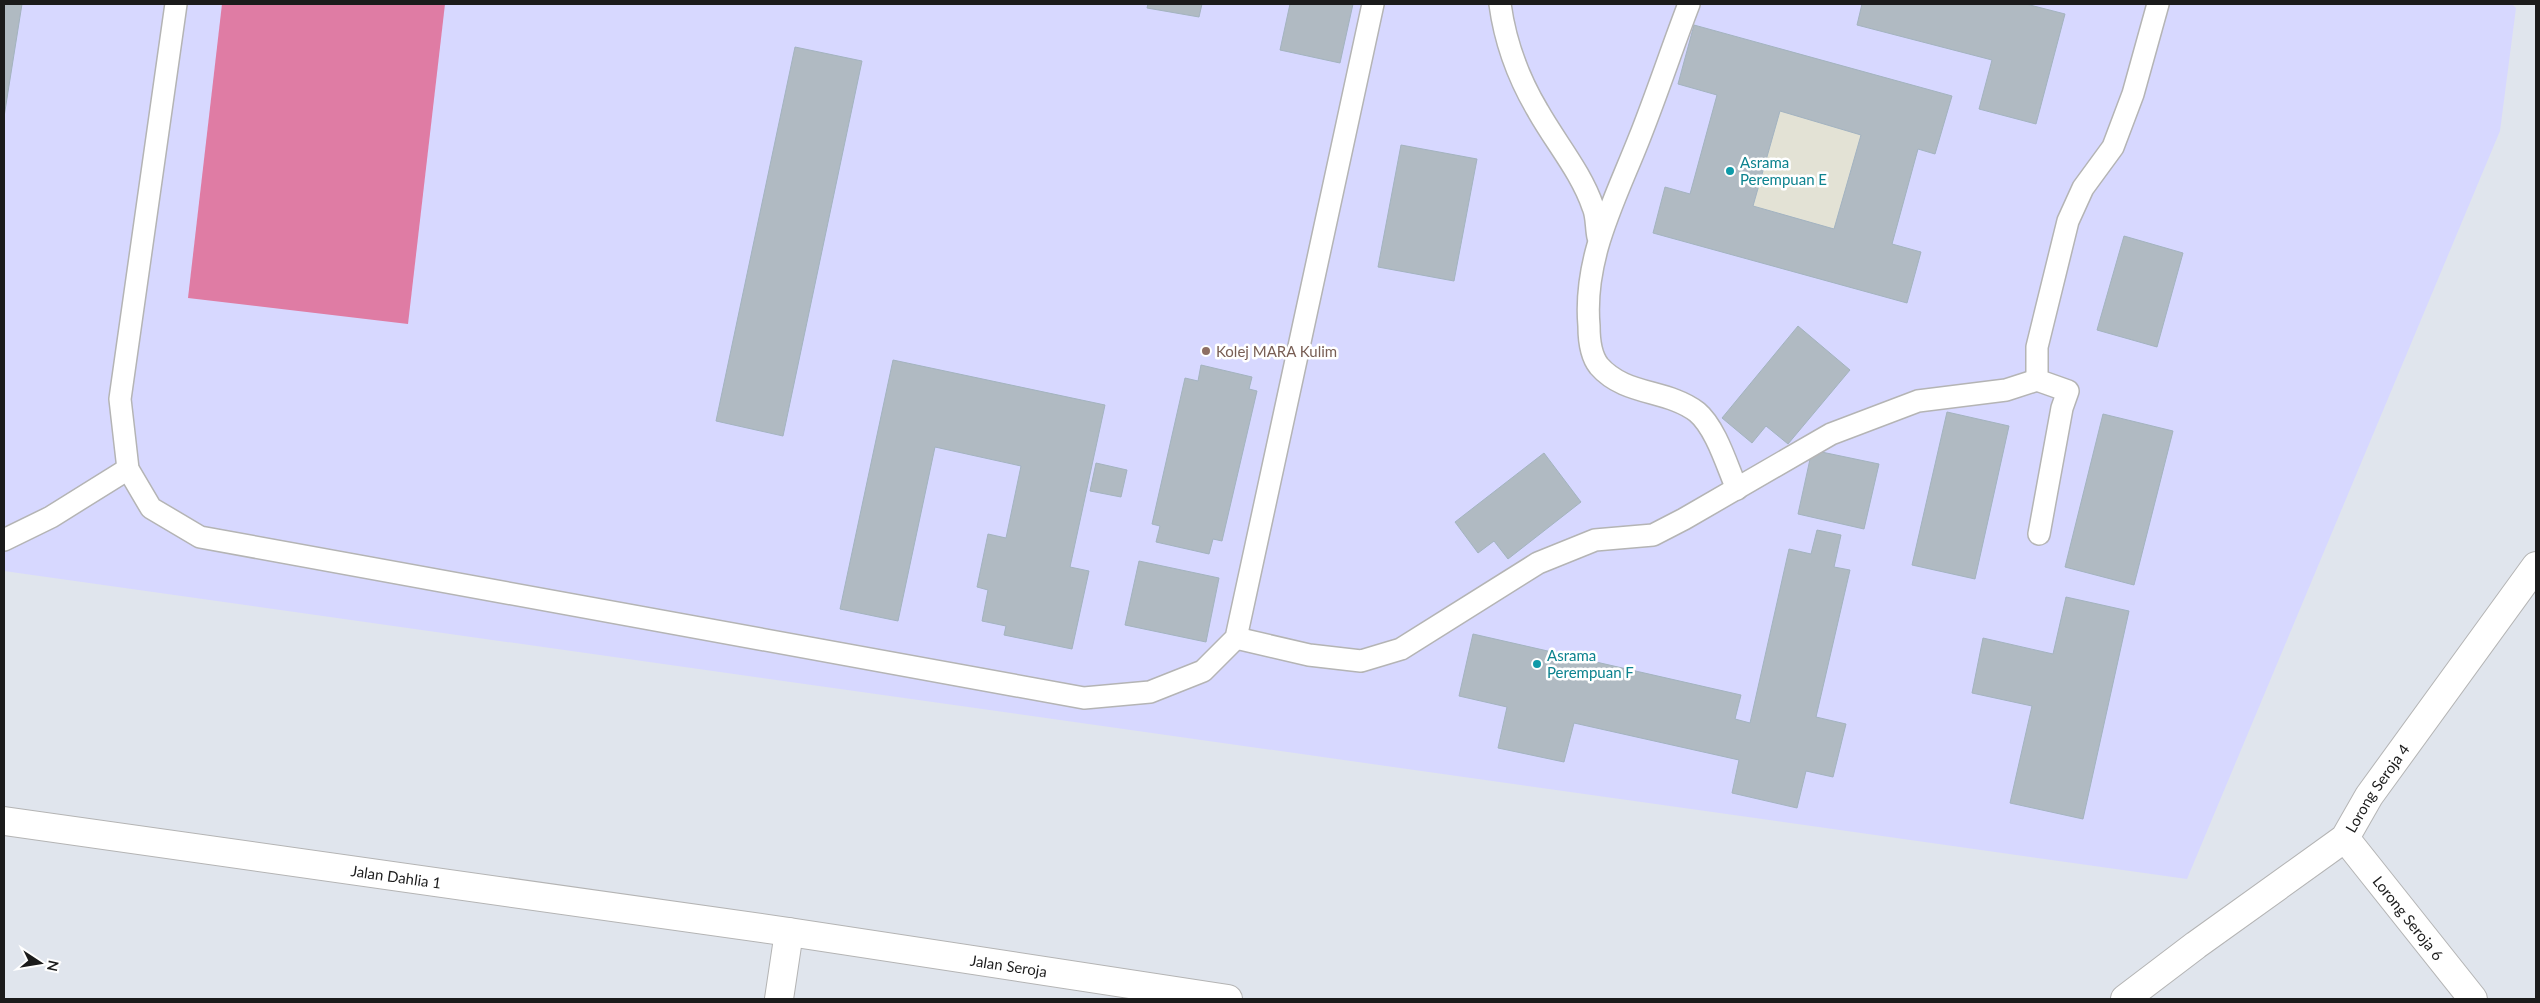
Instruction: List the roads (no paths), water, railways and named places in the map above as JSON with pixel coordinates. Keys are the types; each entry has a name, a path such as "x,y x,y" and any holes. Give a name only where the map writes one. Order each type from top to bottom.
{"street":[{"name":"Lorong Seroja 4","path":"2125,999 2196,945 2345,838 2370,796 2536,566"},
{"name":"Jalan Dahlia 1","path":"4,821 789,932"},
{"name":"Lorong Seroja 6","path":"2345,838 2473,999"},
{"path":"779,999 789,932"},
{"name":"Jalan Seroja","path":"789,932 1228,999"}],"lane":[{"path":"176,4 120,400 128,469 152,508 200,537 1084,698 1150,692 1203,672 1236,638 1373,4"},
{"path":"1500,4 1502,24 1515,65 1538,111 1585,188 1594,209 1598,240"},
{"path":"1689,4 1640,138 1598,240 1590,277 1587,311 1590,340 1598,365 1617,381 1638,391 1674,399 1698,413 1714,436 1737,489"},
{"path":"2037,380 2037,347 2068,221 2083,188 2113,147 2133,94 2158,4"},
{"path":"1236,638 1309,656 1361,661 1401,649 1538,563 1595,540 1653,535 1737,489 1830,434 1918,401 2006,390 2037,380 2068,391 2062,408 2039,534"},
{"path":"4,540 51,517 128,469"}],"place":[{"name":"Asrama Perempuan E","path":"1730,171"},
{"name":"Kolej MARA Kulim","path":"1206,351"},
{"name":"Asrama Perempuan F","path":"1537,664"}]}
